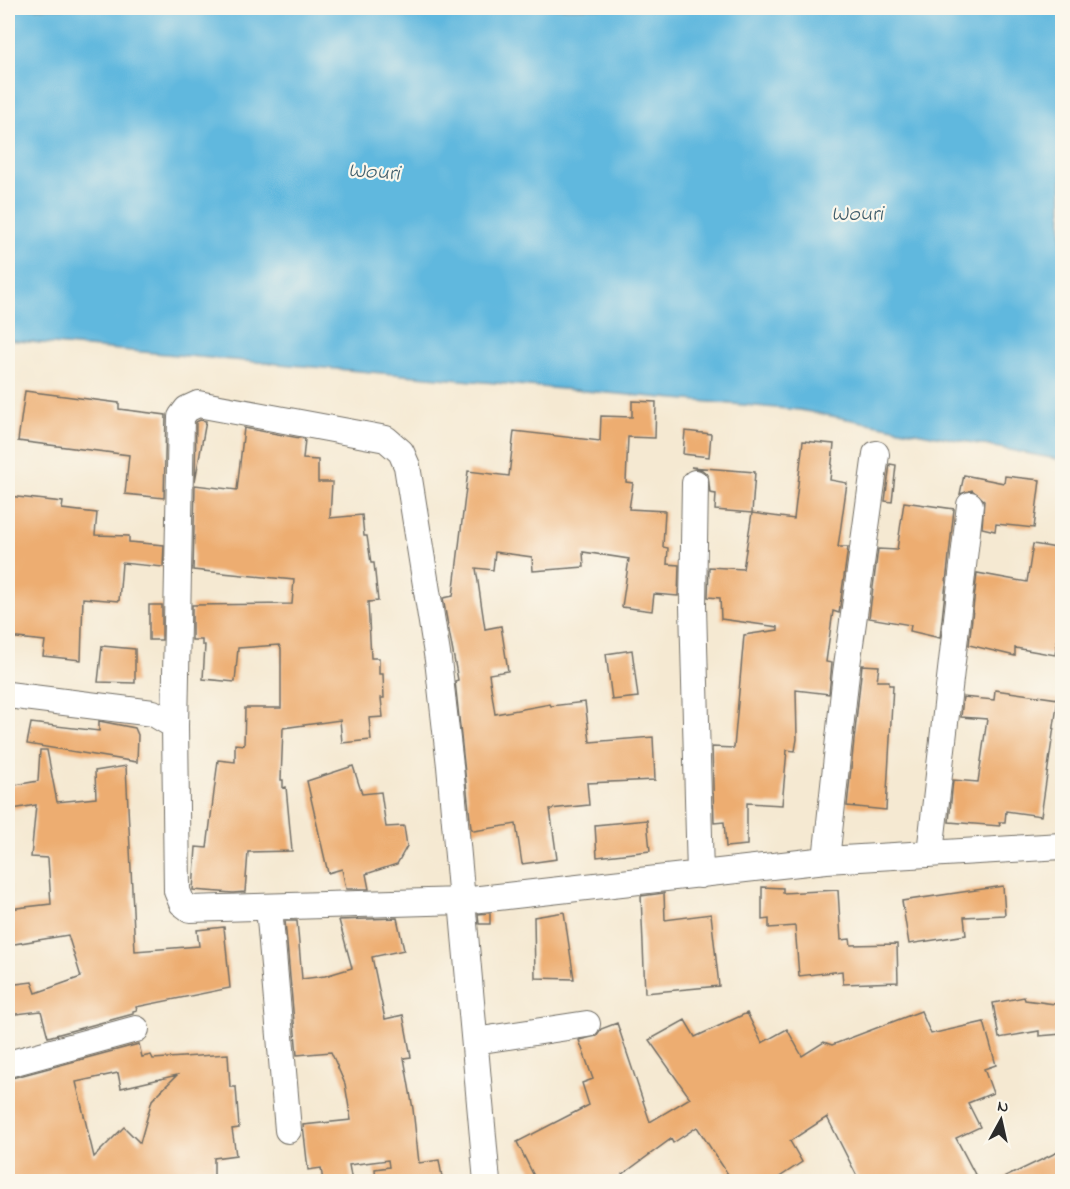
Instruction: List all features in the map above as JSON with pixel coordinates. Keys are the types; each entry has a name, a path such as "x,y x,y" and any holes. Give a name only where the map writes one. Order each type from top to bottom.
{"street":[{"path":"487,1182 462,901 439,672 407,465 401,452 386,439 198,404 187,409 181,417 175,726 177,891 182,903 190,909 462,901 826,860 1062,846"},
{"path":"826,860 846,673 876,454"},
{"path":"695,483 693,606 700,875"},
{"path":"930,853 970,505"},
{"path":"8,695 153,712 175,726"},
{"path":"269,907 288,1130"},
{"path":"475,1041 587,1024"},
{"path":"8,1064 136,1029"}],"water":[{"name":"Wouri","path":"8,8 1062,8 1062,460 800,410 8,340"}],"building":[{"path":"25,391 119,403 119,409 166,415 164,498 125,494 129,455 18,441"},
{"path":"632,401 656,402 655,438 628,437 626,482 633,483 629,509 665,511 663,547 668,548 667,564 679,565 678,596 654,594 652,611 622,607 629,559 583,552 584,567 533,571 532,557 495,552 493,570 476,568 485,629 501,626 508,671 489,674 495,714 550,704 551,706 585,702 590,742 653,737 655,780 587,783 589,805 550,809 557,859 522,864 516,824 474,831 471,828 455,681 458,680 443,598 453,596 468,471 509,476 514,431 600,441 601,416 632,417"},
{"path":"206,421 195,481 196,422"},
{"path":"244,428 305,439 303,459 318,460 318,482 332,482 330,518 362,515 364,536 367,536 371,563 374,563 378,601 368,602 371,658 379,658 379,674 383,674 384,698 381,698 383,717 369,718 371,740 342,743 340,720 283,728 281,780 283,780 283,788 286,787 292,851 248,852 245,892 233,893 193,890 196,847 207,848 218,760 235,762 235,744 244,745 245,708 281,708 281,649 279,645 238,648 235,682 203,679 205,645 202,645 202,640 192,640 192,605 292,604 294,580 193,570 195,485 237,490"},
{"path":"685,431 711,434 709,457 683,454"},
{"path":"803,441 834,444 830,480 847,483 838,547 848,547 839,613 833,611 826,662 832,663 829,694 796,690 797,739 795,751 787,750 782,805 747,803 747,845 726,847 724,822 714,823 712,747 734,748 744,635 778,630 778,627 721,619 720,598 708,597 709,567 743,569 752,513 794,519"},
{"path":"890,464 896,465 892,502 885,501"},
{"path":"691,467 755,472 752,513 715,510 716,494 710,493 708,475 702,470"},
{"path":"964,475 1004,483 1005,476 1040,480 1034,528 996,524 995,531 982,528 984,500 972,490 960,494"},
{"path":"8,496 63,502 62,509 97,513 95,535 129,536 129,542 164,545 163,567 122,563 119,601 83,598 81,660 43,656 45,641 8,637"},
{"path":"904,502 954,509 940,638 910,631 911,625 869,618 878,549 897,550"},
{"path":"1033,544 1062,549 1062,613 1055,655 1015,648 1015,656 969,645 977,573 1027,582"},
{"path":"149,605 162,605 162,640 149,640"},
{"path":"102,646 135,649 135,683 98,682"},
{"path":"632,650 638,697 612,700 606,654"},
{"path":"862,665 879,666 877,681 889,681 889,685 893,685 886,810 847,806"},
{"path":"995,690 1058,699 1041,816 1006,811 1005,822 999,822 1000,826 949,822 953,780 978,782 987,719 961,717 963,697 994,700"},
{"path":"99,721 135,728 138,735 137,762 27,744 31,723 99,731"},
{"path":"40,750 47,750 57,802 96,798 95,771 126,766 135,951 199,946 197,930 224,927 230,988 136,1007 137,1010 133,1011 133,1014 48,1037 41,1011 8,1015 8,985 32,982 36,993 81,977 68,935 8,945 8,909 51,904 48,858 31,857 36,805 13,809 9,786 38,781"},
{"path":"353,766 362,794 381,792 386,827 404,826 407,846 397,864 366,874 369,889 346,889 342,869 328,873 307,781"},
{"path":"647,820 650,851 597,857 595,825"},
{"path":"1003,886 1005,915 964,917 966,935 909,944 902,901"},
{"path":"762,887 783,888 783,893 838,890 841,940 850,939 851,945 897,944 898,982 843,984 842,971 799,976 795,926 769,928 769,919 762,920"},
{"path":"664,893 665,920 711,914 719,986 645,993 641,896"},
{"path":"564,912 574,979 535,978 534,917"},
{"path":"490,913 490,924 479,924 478,914"},
{"path":"397,918 404,950 372,957 385,1019 403,1015 411,1057 404,1058 419,1163 439,1160 443,1182 376,1182 375,1169 389,1167 388,1160 349,1165 352,1182 323,1182 321,1168 308,1170 303,1125 351,1120 345,1084 331,1052 297,1055 285,921 297,921 302,979 325,976 352,968 339,920"},
{"path":"1024,997 1025,1000 1062,1005 1062,1034 1039,1036 1039,1031 999,1038 993,1003"},
{"path":"921,1011 931,1034 984,1022 996,1065 984,1069 993,1093 968,1103 980,1127 956,1138 979,1182 860,1182 827,1117 790,1141 802,1162 772,1182 733,1182 697,1127 673,1143 671,1139 612,1182 537,1182 517,1142 589,1105 582,1083 593,1079 579,1040 596,1036 601,1029 617,1023 650,1122 690,1098 649,1040 685,1020 695,1037 747,1013 762,1043 787,1029 802,1056 824,1042 832,1045"},
{"path":"139,1044 142,1057 151,1055 153,1059 228,1054 230,1087 236,1087 239,1128 232,1129 236,1155 214,1158 214,1182 8,1182 8,1079","holes":["118,1073 121,1088 177,1075 152,1100 140,1143 124,1127 94,1157 76,1082"]},
{"path":"1062,1150 1062,1182 995,1182"}]}
